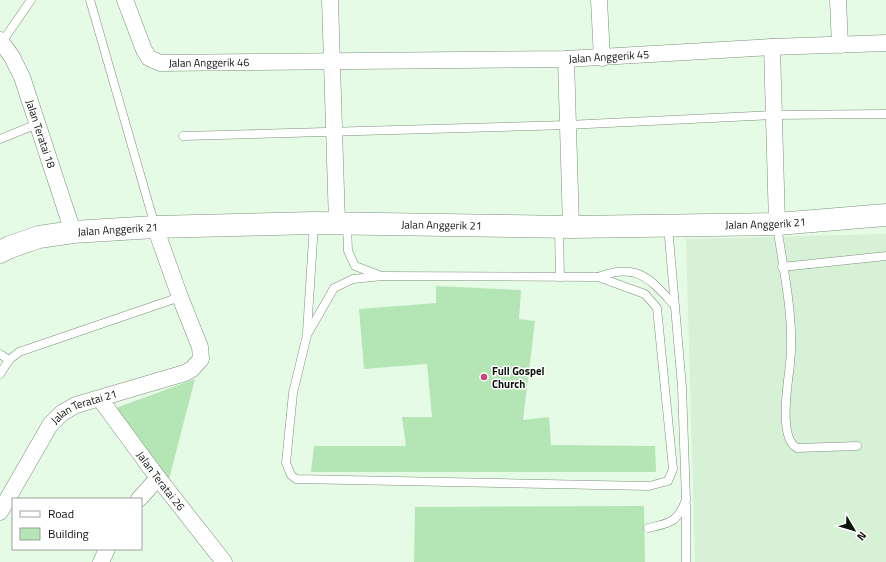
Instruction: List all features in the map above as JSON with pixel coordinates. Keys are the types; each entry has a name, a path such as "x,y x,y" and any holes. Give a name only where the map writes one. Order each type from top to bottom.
{"street":[{"name":"Jalan Anggerik 46","path":"125,0 144,50 149,58 156,62 332,60"},
{"path":"330,0 335,132 342,224"},
{"path":"599,0 602,58"},
{"path":"838,0 840,45"},
{"name":"Jalan Teratai 18","path":"1,41 6,60 22,77 74,232"},
{"name":"Jalan Anggerik 45","path":"332,60 602,58 772,47 886,43"},
{"path":"772,47 777,224"},
{"path":"564,227 568,125 566,59"},
{"name":"Jalan Anggerik 21","path":"0,252 39,237 74,232 155,227 314,223 564,227 777,224 886,215"},
{"path":"155,227 180,297"},
{"name":"Jalan Teratai 21","path":"0,512 50,425 68,409 192,369 201,359 200,347 180,297"},
{"name":"Jalan Teratai 26","path":"100,399 158,478 224,562"},
{"path":"140,498 158,478"},
{"path":"101,562 107,550"}],"lane":[{"path":"1,41 31,0"},
{"path":"90,0 155,227"},
{"path":"183,136 568,125 774,115 886,114"},
{"path":"0,139 38,124"},
{"path":"314,223 307,335 293,393 286,463 291,475 296,479 649,486 668,481 673,469 657,308 645,294 598,277"},
{"path":"342,224 348,251 355,266 382,276"},
{"path":"777,224 793,341 786,406 788,440 791,445 797,448 857,446"},
{"path":"668,225 682,387 686,500 686,562"},
{"path":"560,277 564,227"},
{"path":"782,267 886,256"},
{"path":"307,335 334,288 353,279 382,276 598,277 612,272 632,272 648,278 675,306"},
{"path":"0,374 9,360 19,352 180,297"},
{"path":"0,354 9,360"},
{"path":"648,528 671,523 681,513 686,500"}],"shaded area":[{"path":"886,234 886,562 695,562 686,239"}],"building":[{"path":"436,286 521,290 519,319 535,321 523,420 549,417 551,445 655,446 656,472 311,472 314,446 406,446 402,417 432,417 427,364 364,369 359,309 436,303"},
{"path":"195,379 168,483 116,408"},
{"path":"644,506 645,562 414,562 415,507"}],"place":[{"name":"Full Gospel Church","path":"484,377"}]}
